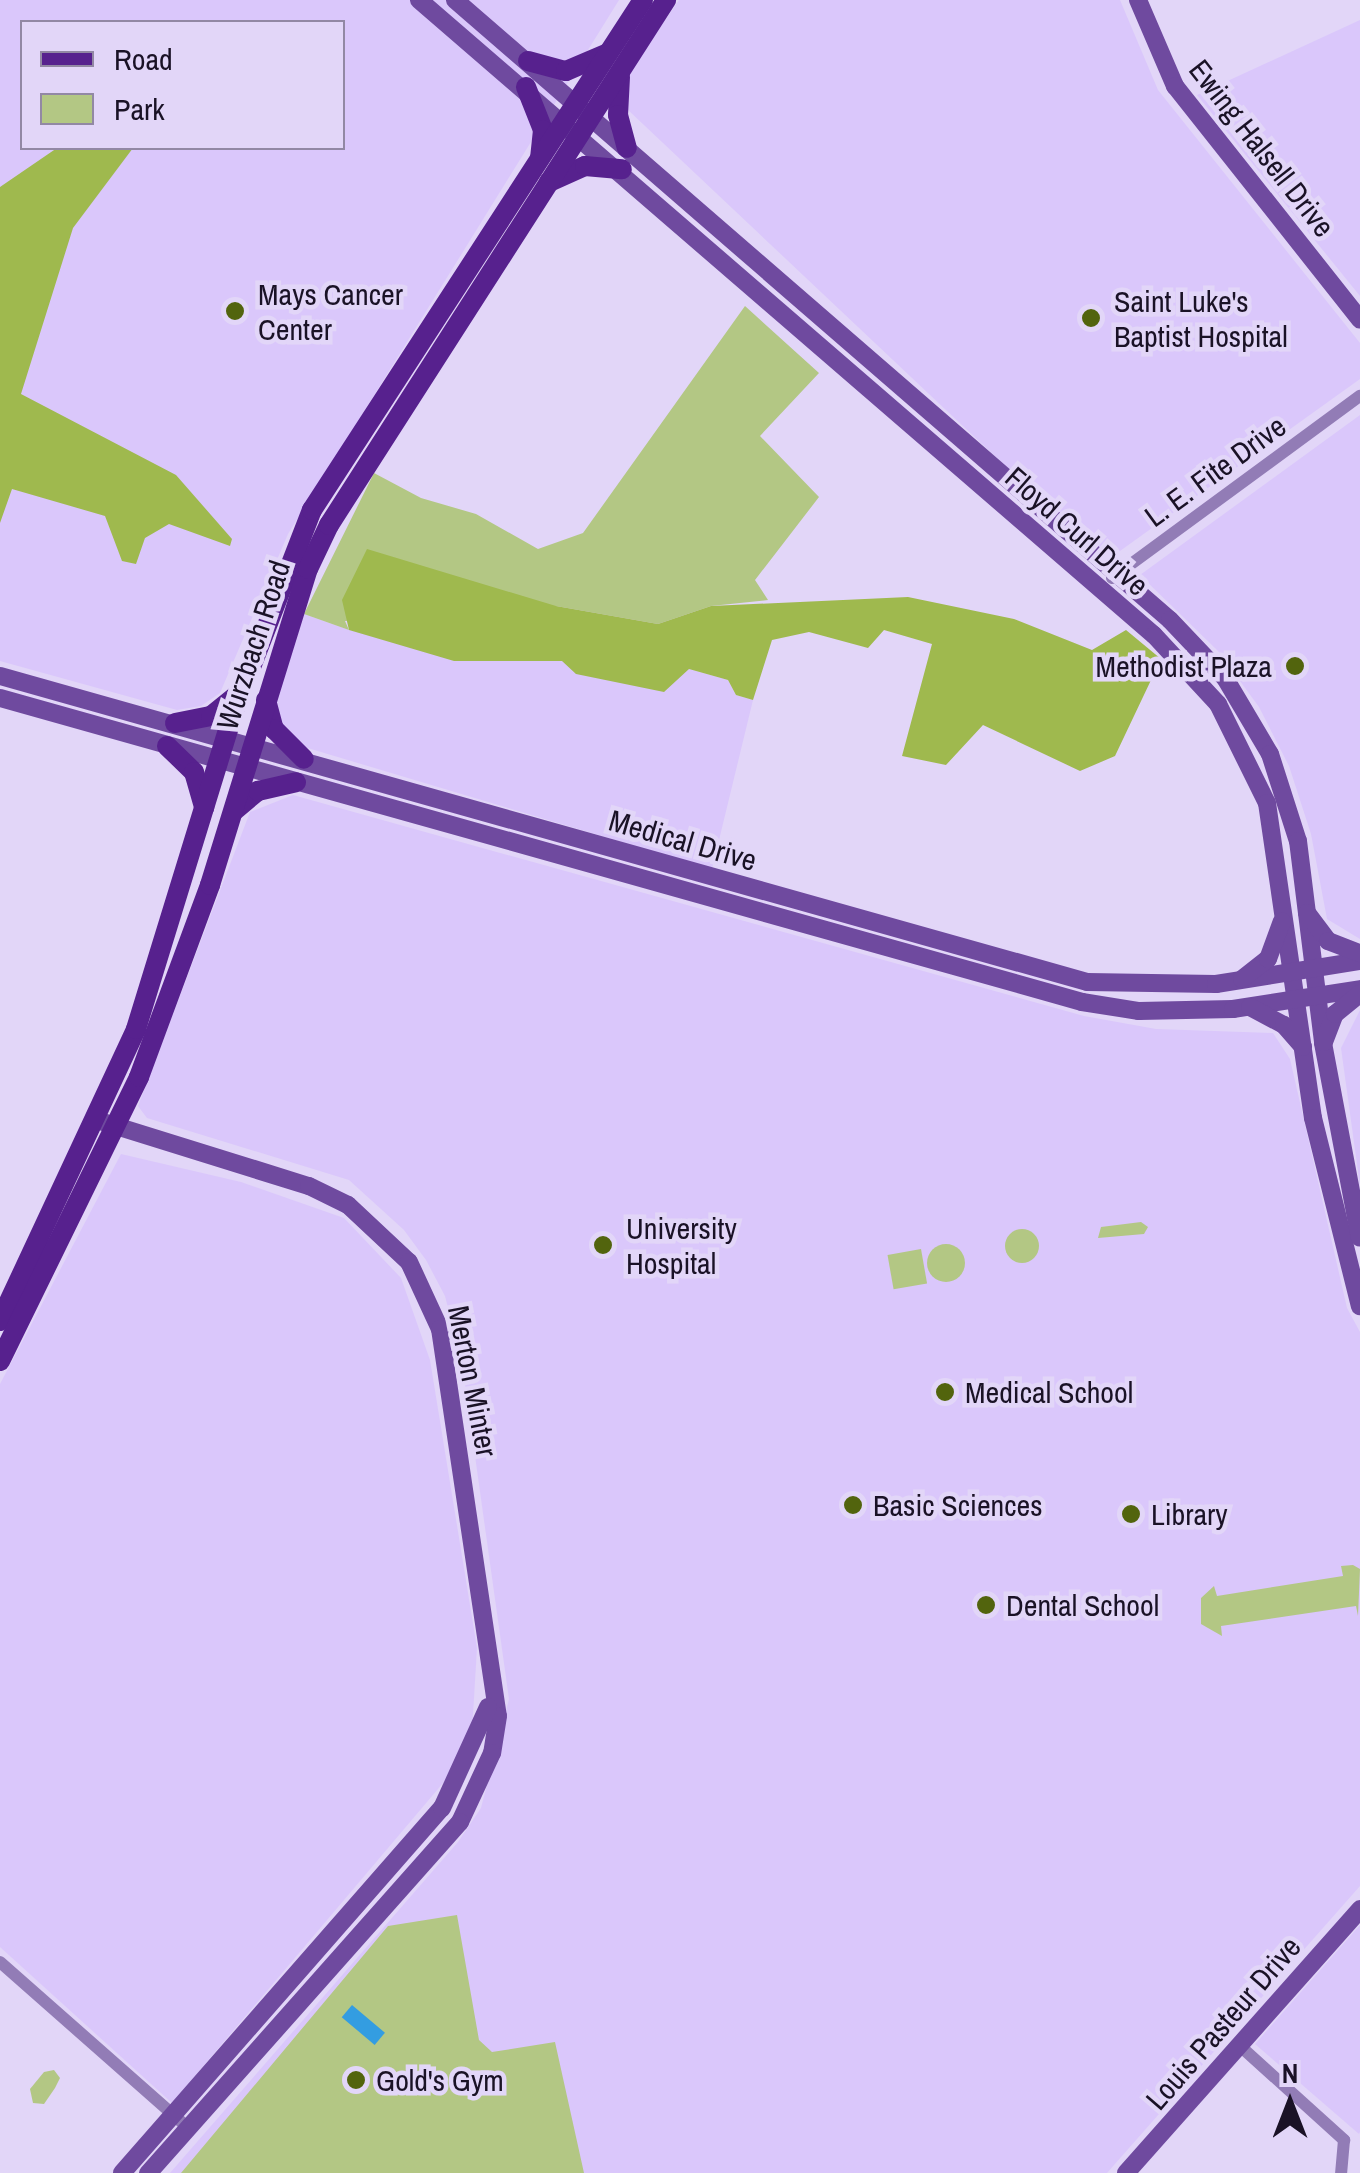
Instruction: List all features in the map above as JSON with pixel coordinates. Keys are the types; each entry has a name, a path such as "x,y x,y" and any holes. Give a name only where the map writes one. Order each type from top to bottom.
{"main road":[{"name":"Wurzbach Road","path":"616,60 643,0"},
{"name":"Wurzbach Road","path":"0,1361 6,1318 107,1124 233,812 266,698 328,525 547,184 578,119 616,60 666,0"},
{"path":"528,61 566,71 616,60 618,116 625,159 585,166 547,184"},
{"path":"526,87 543,130 540,159"},
{"name":"Wurzbach Road","path":"107,1124 241,690 312,510 540,159 578,119"},
{"path":"175,723 211,716 241,690"},
{"path":"266,698 274,729 304,759"},
{"path":"167,746 194,772 205,814"},
{"path":"233,812 258,790 296,782"}],"street":[{"name":"Floyd Curl Drive","path":"420,0 526,87 578,119 1116,575 1224,678 1270,754 1298,841 1303,908 1323,1043 1360,1238"},
{"name":"Floyd Curl Drive","path":"455,0 528,61 578,119"},
{"name":"Ewing Halsell Drive","path":"1138,0 1175,86 1360,319"},
{"name":"Floyd Curl Drive","path":"625,159 1100,588 1206,690 1252,763 1267,803 1312,1118 1360,1306"},
{"name":"L. E. Fite Drive","path":"1100,588 1360,396"},
{"name":"Medical Drive","path":"0,676 957,946 1118,987 1238,982 1360,962"},
{"path":"1206,690 1224,678"},
{"name":"Medical Drive","path":"0,698 220,762 766,908 951,965 1139,1010 1250,1007 1360,991"},
{"path":"1303,908 1328,941 1360,953"},
{"path":"1238,982 1274,950 1284,912"},
{"path":"951,965 957,946"},
{"path":"1323,1043 1336,1014 1360,991"},
{"path":"1250,1007 1284,1025 1303,1047"},
{"name":"Merton Minter","path":"107,1124 309,1186 363,1217 409,1262 440,1329 493,1682 492,1752 460,1822 148,2173"},
{"name":"Merton Minter","path":"122,2173 442,1808 484,1726 493,1682"},
{"name":"Louis Pasteur Drive","path":"1126,2173 1360,1909"},
{"path":"0,1962 188,2128"},
{"path":"1240,2046 1344,2140 1347,2152 1340,2173"}],"shaded area":[{"path":"0,0 619,0 288,534 220,693 201,706 177,710 0,661"},
{"path":"679,0 1120,0 1158,90 1360,343 1360,379 1106,561 627,109 625,78"},
{"path":"1360,20 1360,296 1197,95"},
{"name":"Methodist Plaza","path":"1360,415 1360,939 1327,919 1311,834 1289,766 1259,707 1218,651 1140,575"},
{"path":"304,614 349,630 547,660 689,669 728,680 736,695 753,700 712,869 301,746 284,735 272,702"},
{"path":"293,795 1084,1016 1156,1029 1273,1033 1290,1059 1347,1308 1360,1332 1360,1886 1107,2173 170,2173 458,1842 481,1808 509,1699 462,1363 445,1296 426,1260 404,1230 349,1180 147,1118 138,1106 250,812"},
{"path":"1360,1010 1360,1186 1341,1048"},
{"path":"121,1154 241,1182 344,1218 401,1278 430,1360 477,1648 472,1731 449,1776 172,2103 0,1947 0,1384"},
{"path":"1360,1925 1360,2132 1359,2134 1255,2044"}],"green space":[{"path":"54,150 132,150 73,228 21,394 176,475 232,539 230,546 169,524 145,538 136,564 122,561 105,516 12,489 0,523 0,187"},
{"path":"745,306 819,373 760,436 819,497 755,580 768,600 711,606 658,624 556,606 345,621 349,630 304,614 374,473 421,498 476,514 538,549 583,533"},
{"path":"367,549 556,606 658,624 711,606 908,597 1014,619 1092,650 1126,630 1161,659 1115,756 1080,771 983,725 946,765 902,756 932,644 884,630 868,648 809,632 772,640 753,700 736,695 728,680 689,669 664,692 576,674 562,661 454,661 349,630 342,600"},
{"path":"1141,1222 1148,1227 1144,1234 1098,1238 1101,1227"},
{"path":"1022,1229 1034,1234 1039,1246 1034,1258 1022,1263 1010,1258 1005,1246 1010,1234"},
{"path":"946,1244 959,1250 965,1263 959,1276 946,1282 933,1276 927,1263 933,1250"},
{"path":"921,1249 927,1283 894,1289 888,1255"},
{"path":"1341,1566 1360,1569 1358,1616 1356,1606 1221,1626 1222,1636 1201,1624 1201,1598 1214,1586 1217,1596 1343,1576"},
{"path":"457,1915 479,2040 492,2052 555,2042 584,2173 181,2173 388,1926"},
{"path":"54,2070 60,2078 55,2088 44,2104 33,2103 30,2089 44,2072"}],"water":[{"path":"352,2005 385,2033 375,2045 342,2017"}],"place":[{"name":"Mays Cancer Center","path":"235,311"},
{"name":"Saint Luke's Baptist Hospital","path":"1091,318"},
{"name":"Methodist Plaza","path":"1295,666"},
{"name":"University Hospital","path":"603,1245"},
{"name":"Medical School","path":"945,1392"},
{"name":"Basic Sciences","path":"853,1505"},
{"name":"Library","path":"1131,1514"},
{"name":"Dental School","path":"986,1605"},
{"name":"Gold's Gym","path":"356,2080"}]}
